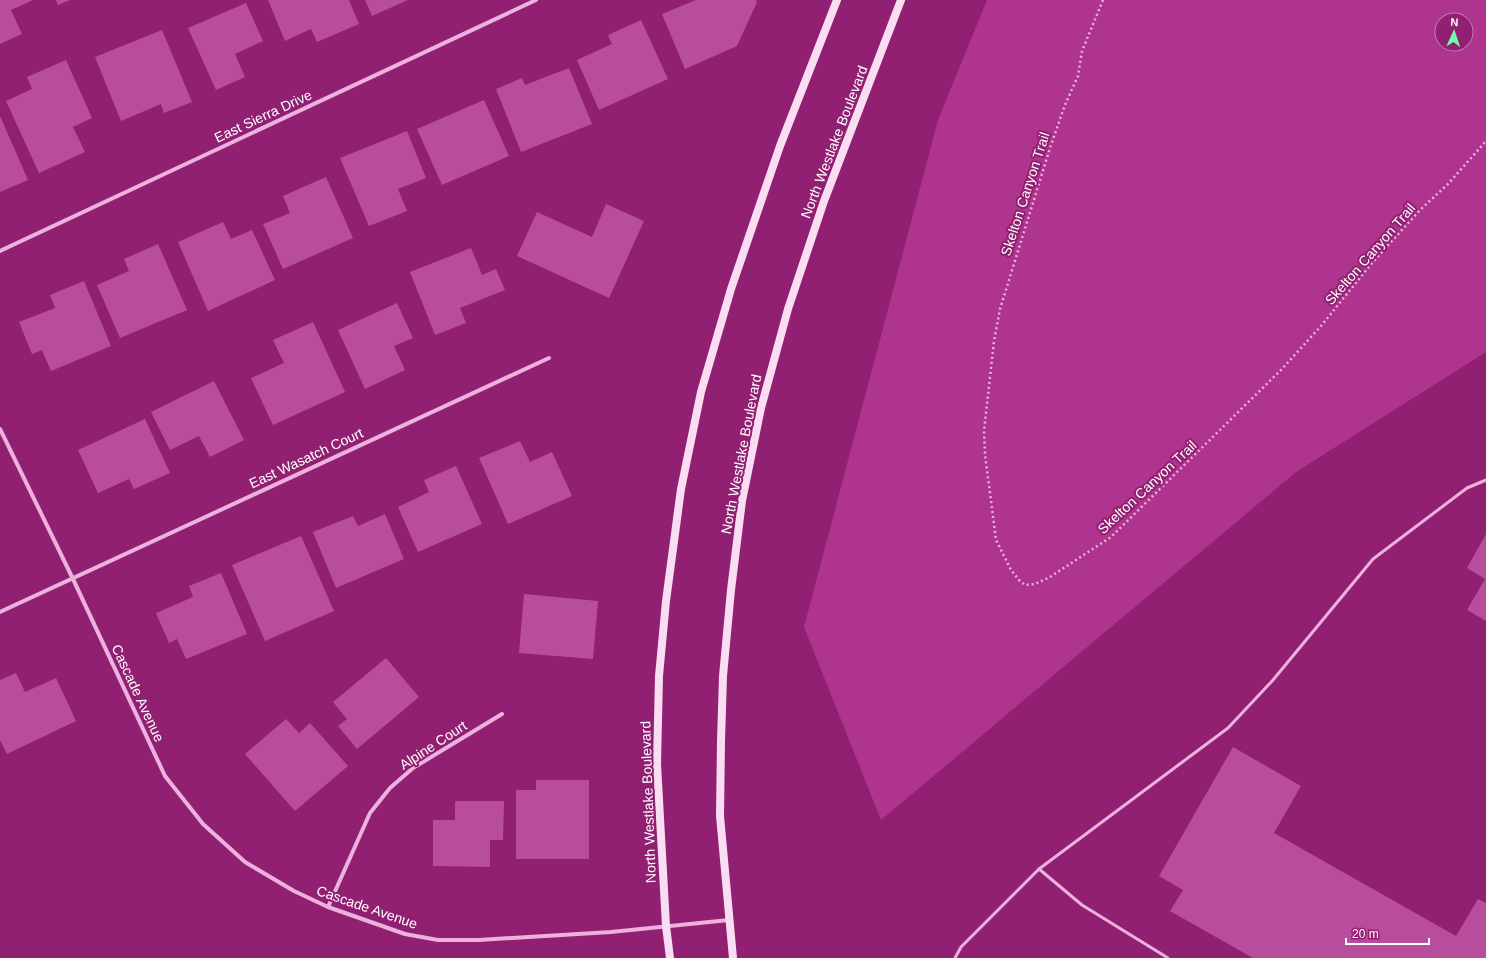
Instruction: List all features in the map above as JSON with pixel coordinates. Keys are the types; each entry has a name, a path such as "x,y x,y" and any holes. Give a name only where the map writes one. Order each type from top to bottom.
{"main road":[{"name":"North Westlake Boulevard","path":"670,958 666,926 657,764 659,676 666,601 681,489 701,392 731,290 780,146 837,0"},
{"name":"North Westlake Boulevard","path":"733,958 720,816 721,740 724,668 731,590 742,501 761,408 788,309 824,201 901,0"}],"street":[{"name":"East Sierra Drive","path":"0,251 536,0"},
{"name":"East Wasatch Court","path":"0,612 549,358"},
{"name":"Cascade Avenue","path":"0,429 73,579 165,776 203,824 245,862 294,891 328,908 405,934 438,940 479,940 611,932 729,920"},
{"name":"Alpine Court","path":"328,908 370,813 390,788 414,768 502,714"}],"lane":[{"path":"956,958 961,947 1039,869 1228,728 1273,680 1373,559 1467,488 1486,480"},
{"path":"1039,869 1082,905 1168,958"}],"path":[{"name":"Skelton Canyon Trail","path":"1103,0 1082,51 1078,76 1065,106 1047,156 1000,309 994,341 984,430 985,455 996,540 1011,570 1025,585 1034,584 1050,577 1111,537 1281,370 1321,326 1372,263 1420,210 1449,184 1486,141"}],"shaded area":[{"path":"987,0 1486,0 1486,352 1296,472 881,820 804,627 938,120"}],"building":[{"path":"0,0 33,0 11,10 22,34 0,44"},
{"path":"56,0 70,0 58,5"},
{"path":"268,0 349,0 359,24 317,42 311,29 285,41"},
{"path":"365,0 408,0 372,16"},
{"path":"696,0 756,0 757,2 737,46 685,69 662,14"},
{"path":"246,3 263,41 235,54 245,77 216,90 188,28"},
{"path":"641,20 668,79 599,110 577,60 612,44 608,35"},
{"path":"162,30 192,102 164,113 161,104 121,121 95,57"},
{"path":"66,60 92,118 73,127 85,152 39,173 6,101 32,89 27,77"},
{"path":"569,68 592,124 521,152 496,89 522,78 525,85"},
{"path":"484,100 509,156 442,185 417,129"},
{"path":"0,116 28,180 0,192"},
{"path":"407,131 426,178 398,189 407,211 369,226 340,158"},
{"path":"326,177 353,238 283,269 263,224 290,213 283,196"},
{"path":"606,204 644,221 609,298 517,256 537,212 592,237"},
{"path":"223,222 231,239 252,230 275,280 208,311 178,242"},
{"path":"158,244 187,310 120,338 97,285 129,271 124,259"},
{"path":"471,248 482,275 496,269 505,290 460,308 466,323 435,335 410,272"},
{"path":"84,281 111,346 51,371 42,350 32,354 19,322 55,308 50,295"},
{"path":"397,303 413,338 394,346 405,370 365,389 338,330"},
{"path":"313,322 345,392 273,425 251,378 284,363 273,340"},
{"path":"214,381 244,440 210,457 199,436 170,450 151,412"},
{"path":"145,419 170,473 134,489 129,479 98,493 78,450"},
{"path":"520,441 530,462 552,452 572,496 508,524 479,458"},
{"path":"456,466 482,524 418,552 398,507 429,492 424,480"},
{"path":"385,514 404,559 336,588 313,532 353,516 358,526"},
{"path":"1486,534 1486,621 1467,610 1485,579 1467,568"},
{"path":"301,536 334,611 265,641 232,565"},
{"path":"221,573 247,634 186,659 177,639 169,643 156,613 193,597 189,586"},
{"path":"524,594 598,601 593,659 519,653"},
{"path":"386,658 419,697 357,749 338,726 347,719 333,702"},
{"path":"16,673 25,692 56,678 76,721 7,754 0,740 0,680"},
{"path":"286,719 299,733 310,723 348,766 295,811 245,754"},
{"path":"1233,747 1301,786 1274,833 1456,936 1478,899 1486,903 1486,958 1253,958 1170,911 1183,890 1159,876"},
{"path":"536,780 589,780 589,859 516,859 516,790 536,790"},
{"path":"455,801 504,801 503,840 490,840 490,867 433,866 433,820 455,820"}]}
